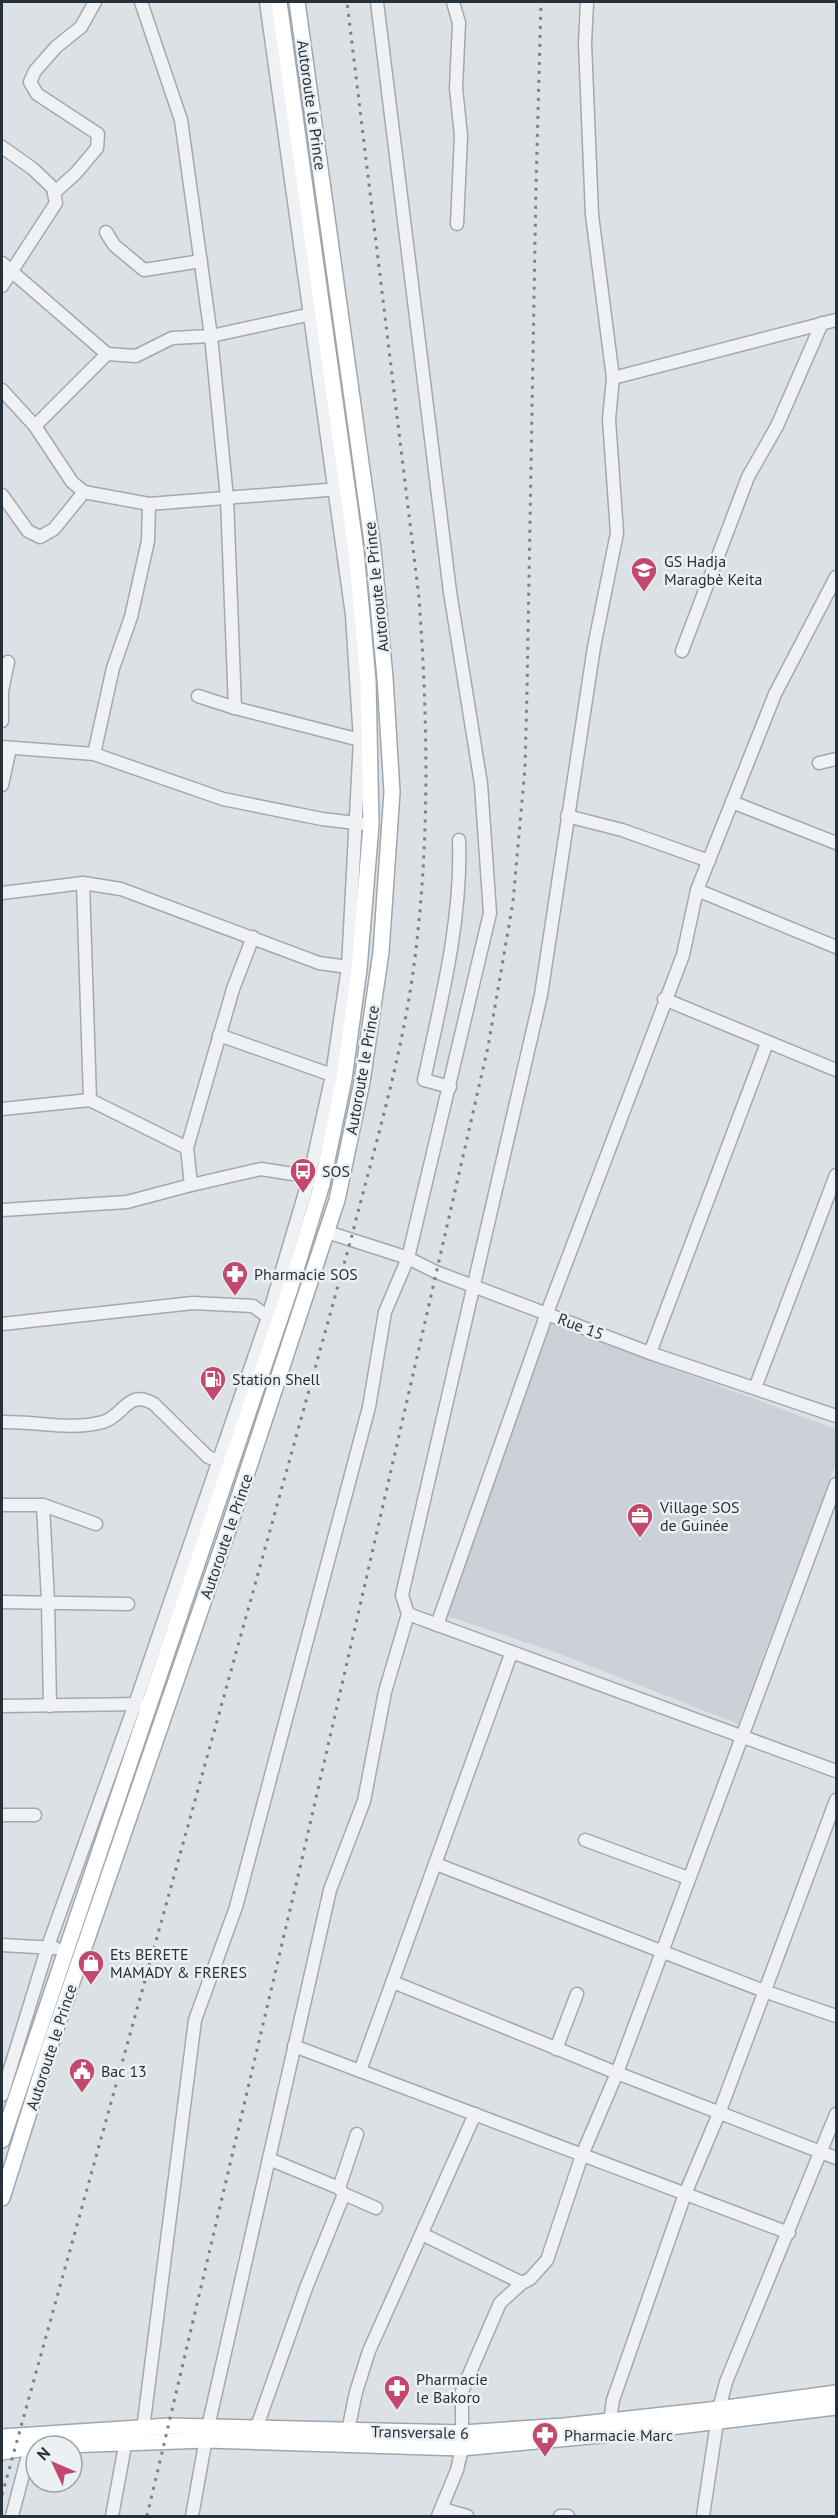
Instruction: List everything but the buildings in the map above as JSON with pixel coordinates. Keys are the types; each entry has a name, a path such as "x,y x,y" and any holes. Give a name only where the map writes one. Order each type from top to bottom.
{"main road":[{"name":"Autoroute le Prince","path":"2,2140 65,1950 142,1704 274,1318 344,1078 364,824 368,680 356,551 340,489 316,313 279,2"},
{"name":"Autoroute le Prince","path":"2,2198 53,2038 231,1522 337,1200 362,1082 381,952 392,792 386,678 373,549 297,2"},
{"name":"Transversale 6","path":"132,2434 207,2434 256,2429 348,2431 462,2441 610,2421 718,2416 837,2393"},
{"name":"Transversale 6","path":"84,2438 132,2434 207,2434 462,2441 837,2407"},
{"name":"Transversale 6","path":"2,2437 24,2441"},
{"name":"Transversale 6","path":"2,2452 24,2446"}],"street":[{"path":"54,193 76,173 97,147 98,134 37,94 30,82 35,71 56,47 81,27 95,2"},
{"path":"141,2 181,120 211,336 227,498 235,708"},
{"path":"2,263 106,354 136,356 172,338 211,336 316,313 266,2"},
{"path":"112,2517 132,2434 195,2020 236,1907 369,1407 385,1312 408,1258 490,913 481,784 450,592 377,2"},
{"path":"453,2 459,23 456,88 461,136 457,224"},
{"path":"192,2517 207,2434 330,1890 364,1801 385,1692 408,1614 402,1595 541,995 594,647 617,533 609,419 613,378 592,215 585,43 587,2"},
{"path":"2,147 33,169 53,188 56,203 2,286"},
{"path":"106,232 114,245 144,270 201,261"},
{"path":"613,378 837,320"},
{"path":"682,651 748,477 777,426 822,323"},
{"path":"35,426 106,354"},
{"path":"2,390 35,426 72,482 84,492 149,504 340,489 352,615 364,824 322,819 223,799 94,754 6,747 2,785"},
{"path":"2,495 28,531 40,537 54,529 84,492"},
{"path":"94,754 113,668 131,617 148,541 149,504"},
{"path":"437,1624 547,1313 664,999 683,955 697,890 775,694 837,577"},
{"path":"2,721 2,691 8,662"},
{"path":"198,696 235,708 360,740"},
{"path":"819,763 837,759"},
{"path":"732,802 837,843"},
{"path":"567,816 622,830 709,861"},
{"path":"450,1087 424,1080 454,938 460,872 459,840"},
{"path":"2,893 82,884 121,889 145,896 320,963 353,968 332,1075 315,1181 299,1175 261,1169 127,1202 2,1210"},
{"path":"82,884 90,1100"},
{"path":"697,890 837,947"},
{"path":"191,1185 187,1148 233,989 253,937"},
{"path":"664,999 837,1070"},
{"path":"219,1035 332,1075"},
{"path":"650,1353 767,1043"},
{"path":"2,1109 90,1100 187,1148"},
{"path":"755,1388 836,1176"},
{"name":"Rue 15","path":"327,1232 408,1258 436,1272 650,1353 837,1416"},
{"path":"2,1324 193,1303 253,1305 274,1318"},
{"path":"2,1422 20,1421 74,1427 106,1421 134,1399 145,1398 208,1457 225,1462"},
{"path":"467,2517 441,2513 462,2441 462,2391 500,2303 522,2283 530,2279 547,2260 582,2155 616,2073 837,1484"},
{"path":"2,1505 43,1505 96,1524"},
{"path":"43,1505 50,1706"},
{"path":"2,1602 129,1604"},
{"path":"408,1614 511,1654 837,1771"},
{"path":"360,2071 511,1654"},
{"path":"2,1706 142,1704 48,1946 2,2095"},
{"path":"610,2421 613,2400 685,2194 720,2111 837,1800"},
{"path":"2,1815 35,1815"},
{"path":"585,1840 688,1878"},
{"path":"436,1864 764,1991 837,2016"},
{"path":"2,1945 48,1946 65,1950"},
{"path":"393,1982 616,2073 720,2111 837,2158"},
{"path":"556,2049 577,1994"},
{"path":"294,2046 789,2233"},
{"path":"703,2517 718,2416 726,2382 837,2114"},
{"path":"348,2431 356,2392 369,2351 475,2115"},
{"path":"256,2429 341,2191 357,2134"},
{"path":"268,2159 376,2208"},
{"path":"422,2234 522,2283"},
{"path":"12,2517 24,2477"},
{"path":"560,2517 561,2515 568,2517"}],"shaded area":[{"name":"Village SOS de Guinée","path":"549,1323 836,1429 836,1463 738,1724 560,1654 444,1615"}],"railway":[{"path":"2,2495 351,1239 395,1068 414,965 423,873 426,782 419,598 347,2"},
{"path":"147,2516 302,1859 488,1047 513,902 525,768 541,2"}],"place":[{"name":"GS Hadja Maragbè Keita","path":"644,593"},
{"name":"SOS","path":"303,1194"},
{"name":"Pharmacie SOS","path":"235,1297"},
{"name":"Station Shell","path":"213,1402"},
{"name":"Village SOS de Guinée","path":"640,1539"},
{"name":"Ets BERETE MAMADY & FRERES","path":"91,1986"},
{"name":"Bac 13","path":"82,2094"},
{"name":"Pharmacie le Bakoro","path":"397,2411"},
{"name":"Pharmacie Marc","path":"545,2458"}]}
